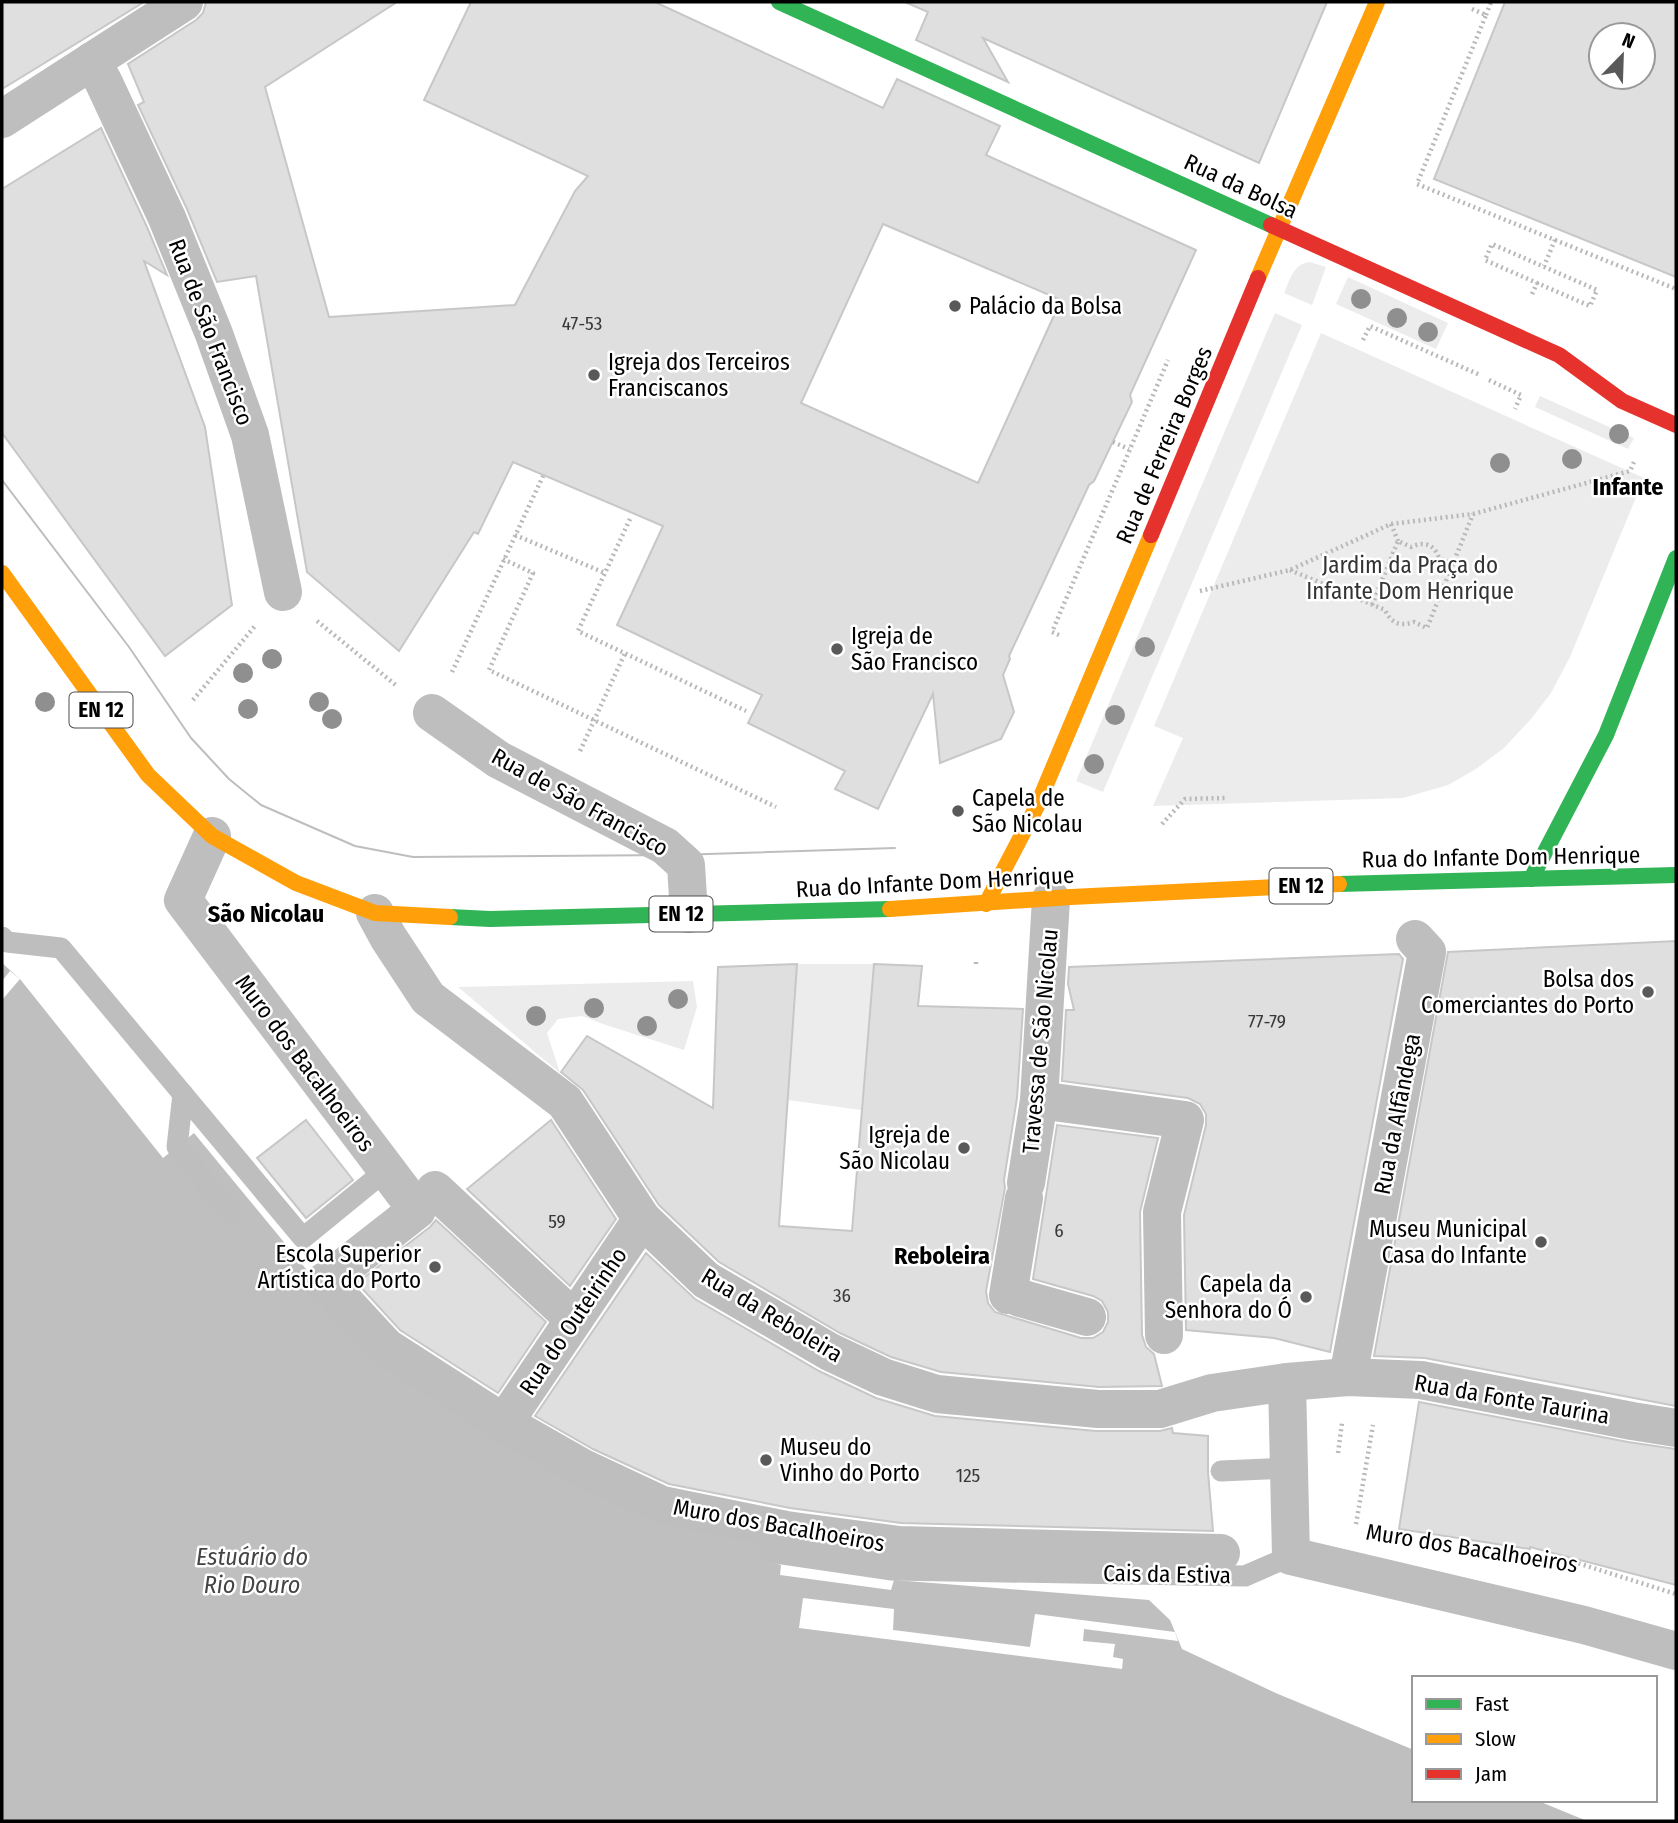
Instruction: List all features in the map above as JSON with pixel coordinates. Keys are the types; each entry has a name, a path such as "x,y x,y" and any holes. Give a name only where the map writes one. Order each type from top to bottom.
{"main road":[{"name":"Rua da Bolsa","path":"779,2 1559,355 1622,401 1676,425"},
{"name":"Rua de Ferreira Borges","path":"986,904 1037,806 1377,2"},
{"path":"1531,879 1606,735 1676,558"},
{"name":"EN 12","path":"2,573 148,775 212,836"},
{"name":"Rua do Infante Dom Henrique","path":"212,836 296,883 375,913 490,919 871,911 1406,881 1676,875"}],"street":[{"path":"2,119 98,72 184,2"},
{"name":"Rua de São Francisco","path":"98,72 131,96 220,293 219,306"},
{"name":"Rua de São Francisco","path":"98,72 167,218 215,334 250,435 284,592"},
{"name":"Rua de São Francisco","path":"432,713 499,760 665,846 677,855 686,865 689,914"},
{"name":"Muro dos Bacalhoeiros","path":"212,836 183,900 417,1210 337,1273 386,1347 504,1423 583,1468 662,1505 786,1530 899,1545 1221,1553"},
{"name":"Travessa de São Nicolau","path":"1051,899 1039,1100 1025,1191 1014,1296 1092,1318"},
{"name":"Rua da Reboleira","path":"375,913 428,998 565,1102 642,1219 706,1280 830,1352 883,1377 937,1394 1098,1409 1160,1409 1212,1393 1287,1381"},
{"name":"Rua da Alfândega","path":"1348,1377 1427,952 1415,939"},
{"path":"1039,1100 1185,1120 1162,1212 1164,1335"},
{"path":"435,1190 574,1319"},
{"name":"Rua do Outeirinho","path":"504,1423 642,1219"},
{"name":"Rua da Fonte Taurina","path":"1287,1381 1348,1377 1421,1380 1632,1422 1676,1428"},
{"path":"1287,1381 1292,1556 1584,1625 1676,1651"}],"lane":[{"path":"2,937 7,942 61,948 303,1238 386,1171"},
{"path":"183,1094 177,1147 231,1214"},
{"path":"1221,1471 1290,1468"},
{"name":"Cais da Estiva","path":"769,1552 892,1570 1245,1576 1292,1556"}],"path":[{"path":"1491,2 1417,184 1676,289"},
{"path":"1472,9 1486,15"},
{"path":"1544,267 1555,240"},
{"path":"1492,244 1597,290 1590,306 1537,283 1485,260 1492,244"},
{"path":"1532,295 1537,283"},
{"path":"1363,341 1370,326 1480,375"},
{"path":"1053,629 1168,360"},
{"path":"1489,380 1521,395 1515,409"},
{"path":"1113,442 1129,449"},
{"path":"1200,591 1290,569 1391,524 1474,514 1630,471 1634,462"},
{"path":"450,677 543,476"},
{"path":"1290,569 1385,610 1389,618 1397,624 1414,622 1427,628 1474,514"},
{"path":"630,519 578,631 746,711"},
{"path":"1391,524 1398,541 1410,547 1419,543 1429,544 1436,550 1439,558 1452,564"},
{"path":"515,535 605,573"},
{"path":"1372,605 1398,541"},
{"path":"503,559 533,573 489,670 776,807"},
{"path":"194,700 284,592"},
{"path":"334,636 432,713"},
{"path":"578,755 625,653"},
{"path":"1162,824 1185,799 1225,798"},
{"name":"Muro dos Bacalhoeiros","path":"1356,1529 1371,1438"},
{"name":"Muro dos Bacalhoeiros","path":"1450,1543 1572,1561 1676,1594"}],"green space":[{"path":"1310,262 1326,267 1312,305 1284,293 1296,269"},
{"path":"1348,277 1448,323 1436,349 1336,304"},
{"path":"1275,313 1302,325 1103,792 1076,781"},
{"name":"Jardim da Praça do Infante Dom Henrique","path":"1321,333 1644,478 1570,657 1551,693 1504,748 1476,769 1448,785 1403,798 1153,806 1183,738 1154,726"},
{"path":"1540,396 1634,438 1628,449 1535,407"},
{"path":"797,964 874,964 861,1110 788,1100"},
{"path":"693,981 697,1007 684,1050 582,1016 558,1019 547,1033 560,1073 458,987"}],"water":[{"name":"Estuário do Rio Douro","path":"2,963 20,979 163,1158 194,1133 376,1354 770,1544 767,1561 781,1565 780,1575 891,1590 894,1580 1149,1600 1170,1620 1182,1649 1278,1694 1412,1749 1412,1802 1541,1802 1587,1821 2,1821"}],"pier":[{"path":"10,971 20,979 2,1000 2,981"},
{"path":"803,1598 894,1609 893,1630 1030,1647 1035,1614 1175,1632 1178,1641 1084,1629 1083,1641 1115,1644 1113,1657 1123,1659 1122,1669 799,1628"}],"building":[{"path":"2,2 144,2 2,89"},
{"path":"206,2 397,2 265,87 329,317 515,305 575,191 588,176 424,100 471,2 655,2 883,108 897,79 1000,126 986,155 1196,250 1130,395 1132,402 1094,481 1089,485 1009,656 1003,675 1014,712 1001,739 940,763 933,694 878,809 835,789 845,771 748,723 762,695 617,625 663,526 513,462 478,534 474,532 399,651 307,572 256,276 217,282 187,209 138,105 144,102 128,64 203,13","holes":["883,224 1061,300 978,483 801,403"]},
{"path":"905,2 1327,2 1259,163 983,38 1008,82 916,40 928,12"},
{"path":"1505,2 1676,2 1676,277 1434,179"},
{"path":"101,128 167,275 144,261 205,427 232,605 165,656 2,433 2,189"},
{"path":"1676,941 1676,1406 1425,1358 1374,1356 1448,952"},
{"path":"1399,954 1403,959 1330,1352 1274,1338 1186,1330 1184,1215 1206,1125 1206,1114 1200,1104 1188,1098 1062,1081 1066,1010 1074,1010 1068,984 1069,967"},
{"path":"797,964 779,1226 852,1231 874,964 922,966 918,1006 1023,1009 1017,1098 1005,1188 986,1291 988,1303 995,1312 1081,1338 1093,1338 1103,1332 1108,1322 1108,1312 1102,1301 1033,1279 1057,1125 1158,1138 1140,1212 1142,1335 1146,1347 1154,1354 1162,1386 1099,1387 941,1372 891,1357 840,1333 719,1262 659,1205 583,1090 561,1072 587,1036 713,1108 718,967"},
{"path":"306,1120 353,1180 306,1218 257,1158"},
{"path":"551,1120 616,1219 570,1286 467,1189"},
{"path":"436,1220 546,1322 498,1393 400,1330 357,1283"},
{"path":"646,1253 695,1299 819,1371 876,1398 935,1416 1096,1431 1160,1431 1172,1428 1173,1433 1208,1436 1213,1531 901,1523 790,1508 669,1484 593,1449 535,1416"},
{"path":"1419,1402 1676,1449 1676,1585 1530,1547 1399,1529"}],"tram line":[{"path":"2,480 129,647 191,738 229,779 261,805 355,846 413,857 676,855 895,848"}],"traffic: fast":[{"path":"779,2 1271,225"},
{"path":"1531,879 1606,735 1676,558"},
{"path":"1339,884 1676,875"},
{"path":"450,917 490,919 890,909"}],"traffic: slow":[{"path":"1258,278 1377,2"},
{"path":"986,904 1037,806 1151,535"},
{"path":"2,573 148,775 212,836 296,883 375,913 450,917"},
{"path":"890,909 1339,884"}],"traffic: jam":[{"path":"1271,225 1559,355 1622,401 1676,425"},
{"path":"1151,535 1258,278"}],"place":[{"name":"Palácio da Bolsa","path":"955,306"},
{"name":"Igreja dos Terceiros Franciscanos","path":"594,375"},
{"name":"Igreja de São Francisco","path":"837,649"},
{"name":"Capela de São Nicolau","path":"958,811"},
{"name":"Bolsa dos Comerciantes do Porto","path":"1648,992"},
{"name":"Igreja de São Nicolau","path":"964,1148"},
{"name":"Museu Municipal Casa do Infante","path":"1541,1242"},
{"name":"Escola Superior Artística do Porto","path":"435,1267"},
{"name":"Capela da Senhora do Ó","path":"1306,1297"},
{"name":"Museu do Vinho do Porto","path":"766,1460"}],"district":[{"name":"Infante","path":"1628,487"},
{"name":"São Nicolau","path":"266,914"},
{"name":"Reboleira","path":"942,1256"}]}
